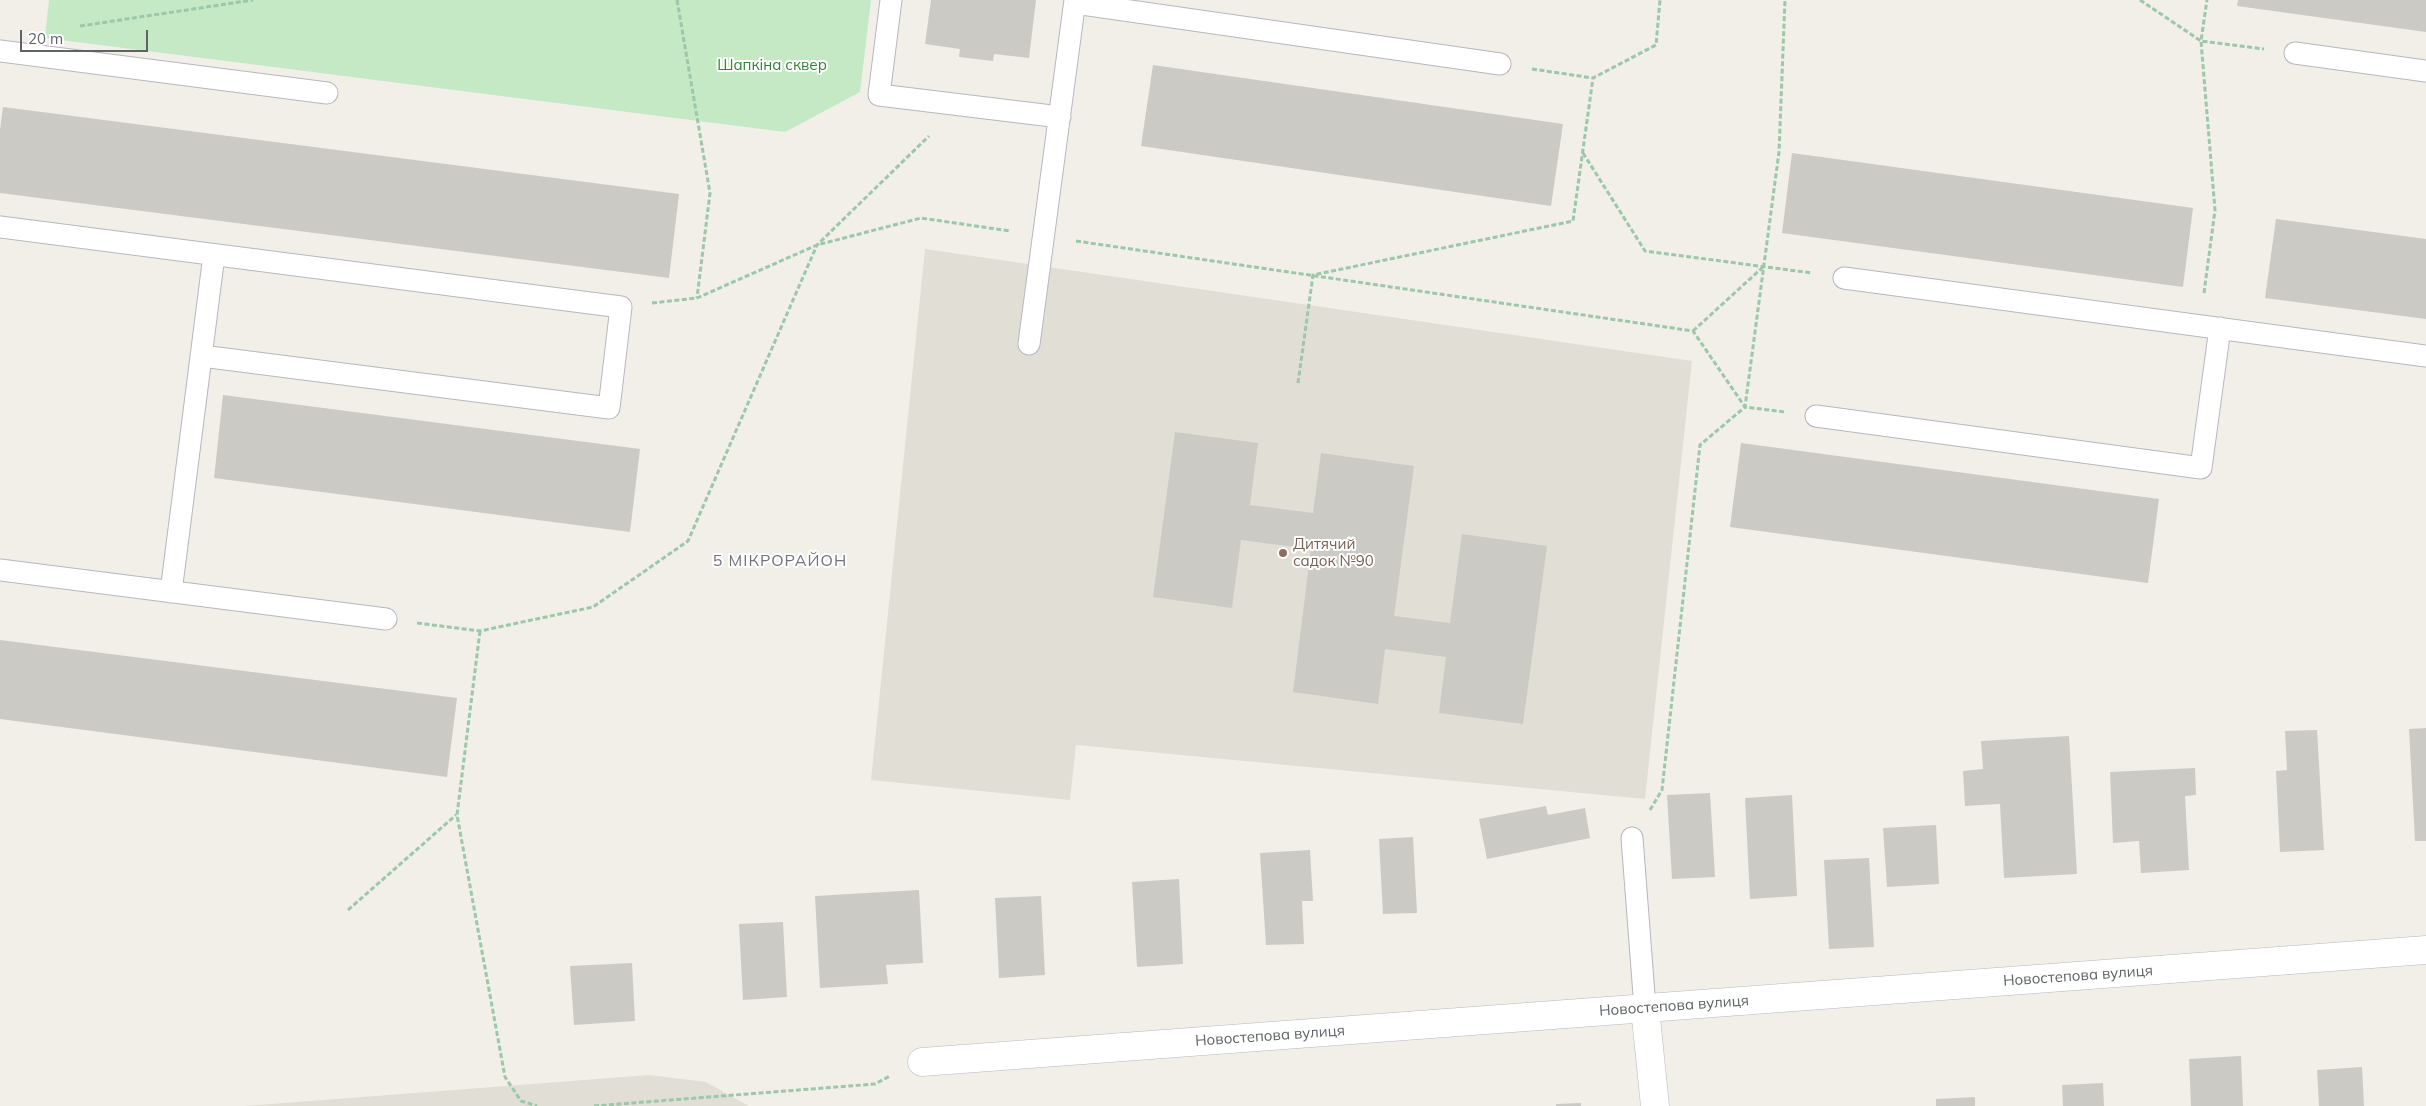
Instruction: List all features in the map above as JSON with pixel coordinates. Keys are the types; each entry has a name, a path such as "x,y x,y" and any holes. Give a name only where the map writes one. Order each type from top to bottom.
{"street":[{"name":"Новостепова вулиця","path":"922,1062 2426,950"},
{"path":"1645,1008 1655,1106"}],"lane":[{"path":"891,0 879,95 1060,117"},
{"path":"1029,344 1060,117 1081,1 1500,64"},
{"path":"0,51 327,93"},
{"path":"2295,53 2426,71"},
{"path":"0,227 622,307 609,408 202,356"},
{"path":"172,592 214,255"},
{"path":"1844,278 2426,356"},
{"path":"1816,416 2201,468 2210,327"},
{"path":"0,570 386,619"},
{"path":"1632,838 1645,1008"}],"path":[{"path":"78,26 253,0"},
{"path":"677,0 710,193 697,298"},
{"path":"1500,64 1593,78 1656,45 1660,0"},
{"path":"1662,790 1700,445 1745,407 1779,152 1784,0"},
{"path":"2140,0 2201,41 2295,53"},
{"path":"2206,0 2201,41 2215,210 2210,327"},
{"path":"1313,275 1573,221 1593,78"},
{"path":"386,619 480,631 593,606 688,541 817,245 960,105"},
{"path":"1583,153 1646,251 1844,278"},
{"path":"622,307 697,298 817,245 921,218 1694,331 1745,407 1816,416"},
{"path":"1694,331 1764,267"},
{"path":"1298,383 1313,275"},
{"path":"480,631 457,815 506,1077 521,1101 536,1106"},
{"path":"348,910 457,815"},
{"path":"594,1106 874,1084 905,1066 922,1062"}],"shaded area":[{"name":"Дитячий садок №90","path":"925,249 1692,361 1645,799 1076,745 1070,800 871,780"},
{"path":"649,1075 706,1082 749,1106 245,1106"}],"green space":[{"name":"Шапкіна сквер","path":"49,0 871,0 860,92 785,132 45,38"}],"building":[{"path":"931,0 1036,0 1029,58 994,54 993,61 959,57 960,49 925,44"},
{"path":"2238,0 2426,0 2426,32 2237,6"},
{"path":"1153,65 1563,124 1551,206 1141,146"},
{"path":"3,107 679,194 669,278 0,193 0,130"},
{"path":"1792,153 2193,208 2183,287 1782,233"},
{"path":"2276,219 2426,239 2426,319 2265,298"},
{"path":"223,395 640,449 630,532 214,478"},
{"path":"1175,432 1258,443 1250,505 1313,513 1321,453 1414,466 1394,616 1450,623 1462,534 1547,546 1523,724 1439,713 1446,657 1385,649 1378,704 1293,692 1311,549 1241,540 1232,608 1153,597"},
{"path":"1741,443 2159,499 2148,583 1730,527"},
{"path":"0,640 457,698 447,777 0,719"},
{"path":"2426,728 2426,841 2415,841 2409,729"},
{"path":"2317,730 2324,850 2280,852 2276,771 2287,770 2285,731"},
{"path":"2069,736 2077,874 2004,878 2000,804 1965,806 1963,771 1983,769 1981,741"},
{"path":"2195,768 2196,795 2185,796 2189,870 2141,873 2139,841 2113,843 2110,772"},
{"path":"1710,793 1715,877 1672,879 1667,795"},
{"path":"1792,795 1797,896 1750,899 1745,798"},
{"path":"1546,806 1548,815 1585,808 1590,838 1487,859 1479,819"},
{"path":"1936,825 1939,884 1887,887 1883,828"},
{"path":"1413,837 1417,913 1383,914 1379,839"},
{"path":"1310,850 1313,901 1302,901 1304,944 1266,945 1260,853"},
{"path":"1869,858 1874,947 1829,949 1824,860"},
{"path":"1179,879 1183,964 1137,967 1132,882"},
{"path":"919,890 923,963 886,965 888,984 820,988 815,896"},
{"path":"1041,896 1045,975 999,978 995,898"},
{"path":"783,922 787,997 743,1000 739,924"},
{"path":"632,963 635,1021 574,1025 570,966"},
{"path":"2241,1056 2243,1106 2191,1106 2189,1059"},
{"path":"2362,1067 2364,1106 2319,1106 2317,1070"},
{"path":"2103,1083 2104,1106 2063,1106 2062,1085"},
{"path":"1975,1097 1975,1106 1936,1106 1936,1099"},
{"path":"1581,1103 1581,1106 1556,1106 1556,1104"}],"place":[{"name":"Дитячий садок №90","path":"1283,553"}],"district":[{"name":"5 МІКРОРАЙОН","path":"780,561"}]}
